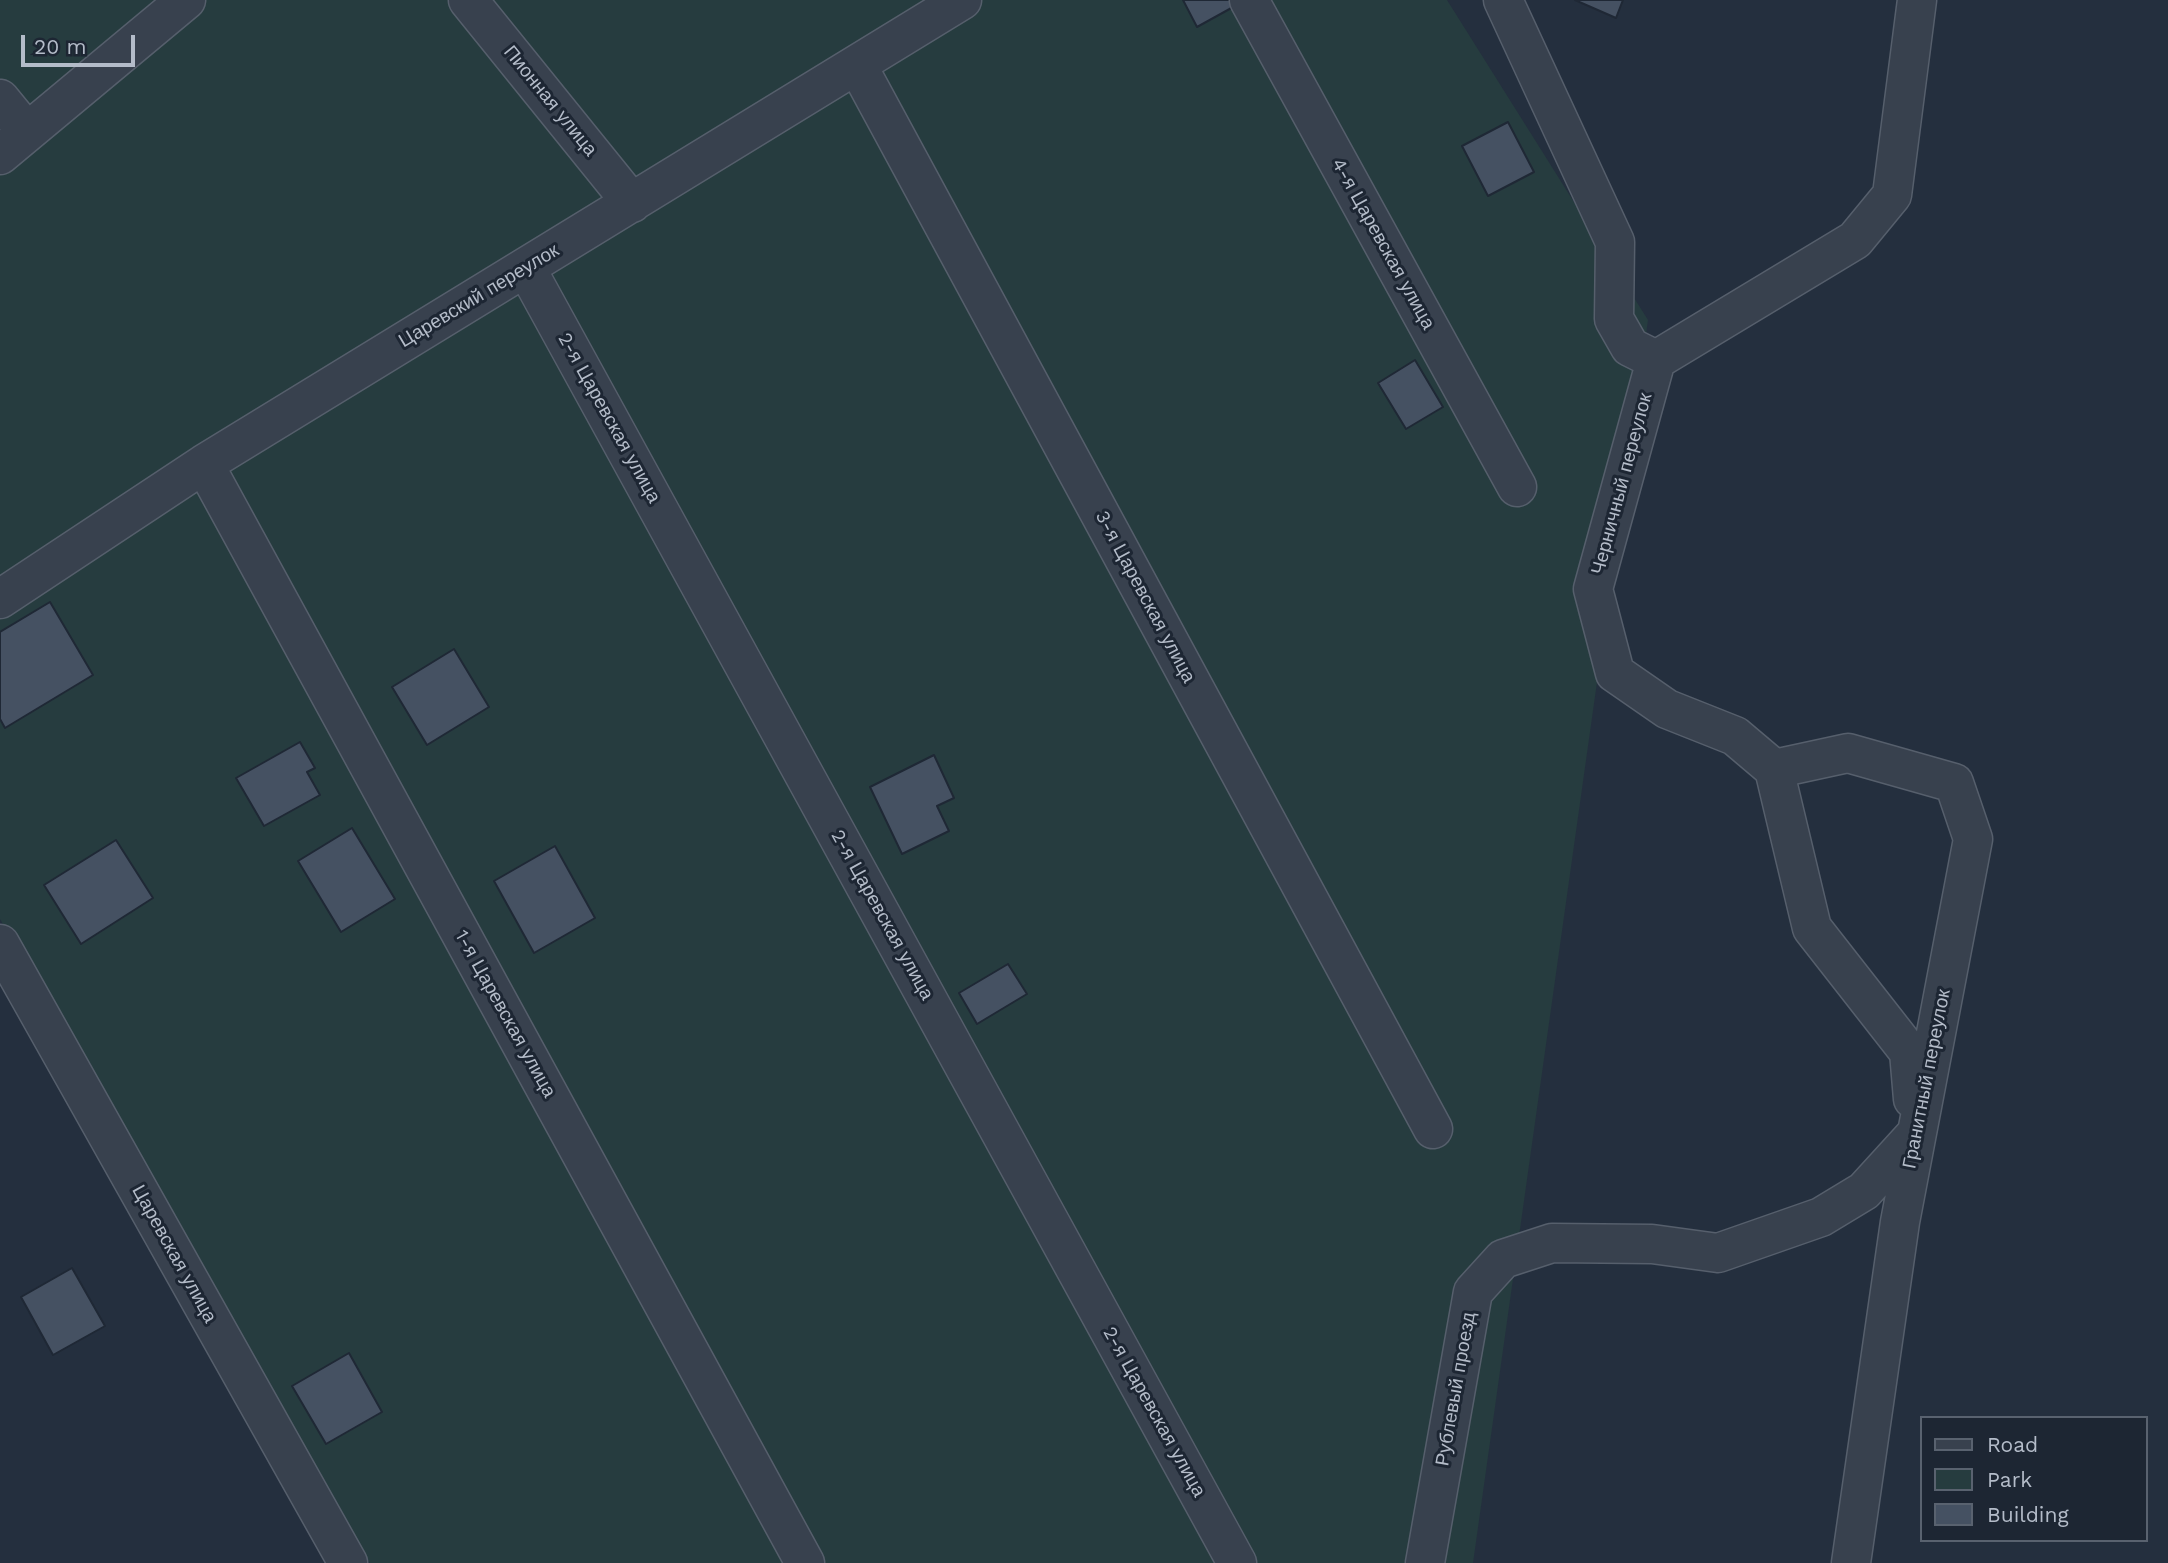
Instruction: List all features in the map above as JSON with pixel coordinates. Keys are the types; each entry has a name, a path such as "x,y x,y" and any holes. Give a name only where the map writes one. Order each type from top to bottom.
{"street":[{"path":"0,99 13,143 186,0"},
{"name":"Пионная улица","path":"468,0 632,203"},
{"name":"4-я Царевская улица","path":"1249,0 1517,487"},
{"path":"1503,0 1615,242 1614,319 1630,347 1656,360 1855,240 1892,195 1917,0"},
{"name":"Царевский переулок","path":"0,599 204,464 857,65 957,1"},
{"name":"3-я Царевская улица","path":"857,65 1433,1129"},
{"name":"2-я Царевская улица","path":"526,268 1237,1563"},
{"name":"Черничный переулок","path":"1656,360 1593,589 1615,673 1667,709 1735,736 1774,769"},
{"name":"1-я Царевская улица","path":"204,464 805,1563"},
{"name":"Гранитный переулок","path":"1774,769 1848,753 1954,783 1973,839 1900,1222 1851,1563"},
{"path":"1774,769 1812,928 1909,1052 1916,1134"},
{"name":"Царевская улица","path":"0,944 348,1563"},
{"name":"Рублевый проезд","path":"1425,1563 1473,1292 1503,1259 1552,1243 1651,1244 1718,1253 1821,1217 1864,1191 1916,1134"}],"green space":[{"path":"0,0 1447,0 1648,320 1473,1563 370,1563 0,919"}],"building":[{"path":"1183,0 1231,0 1235,6 1197,27"},
{"path":"1575,0 1623,0 1616,18"},
{"path":"1508,122 1534,172 1488,196 1462,146"},
{"path":"1415,360 1443,407 1406,429 1378,383"},
{"path":"50,602 93,675 5,728 0,719 0,632"},
{"path":"454,649 489,707 427,745 392,687"},
{"path":"300,742 315,768 307,772 320,795 264,826 236,778"},
{"path":"934,755 954,798 937,806 949,831 902,854 870,787"},
{"path":"352,828 395,899 341,932 298,861"},
{"path":"116,840 153,898 81,944 44,885"},
{"path":"555,846 595,918 534,953 494,881"},
{"path":"1008,964 1027,994 977,1024 959,993"},
{"path":"72,1268 105,1326 53,1355 21,1297"},
{"path":"349,1353 382,1412 326,1444 292,1386"}]}
